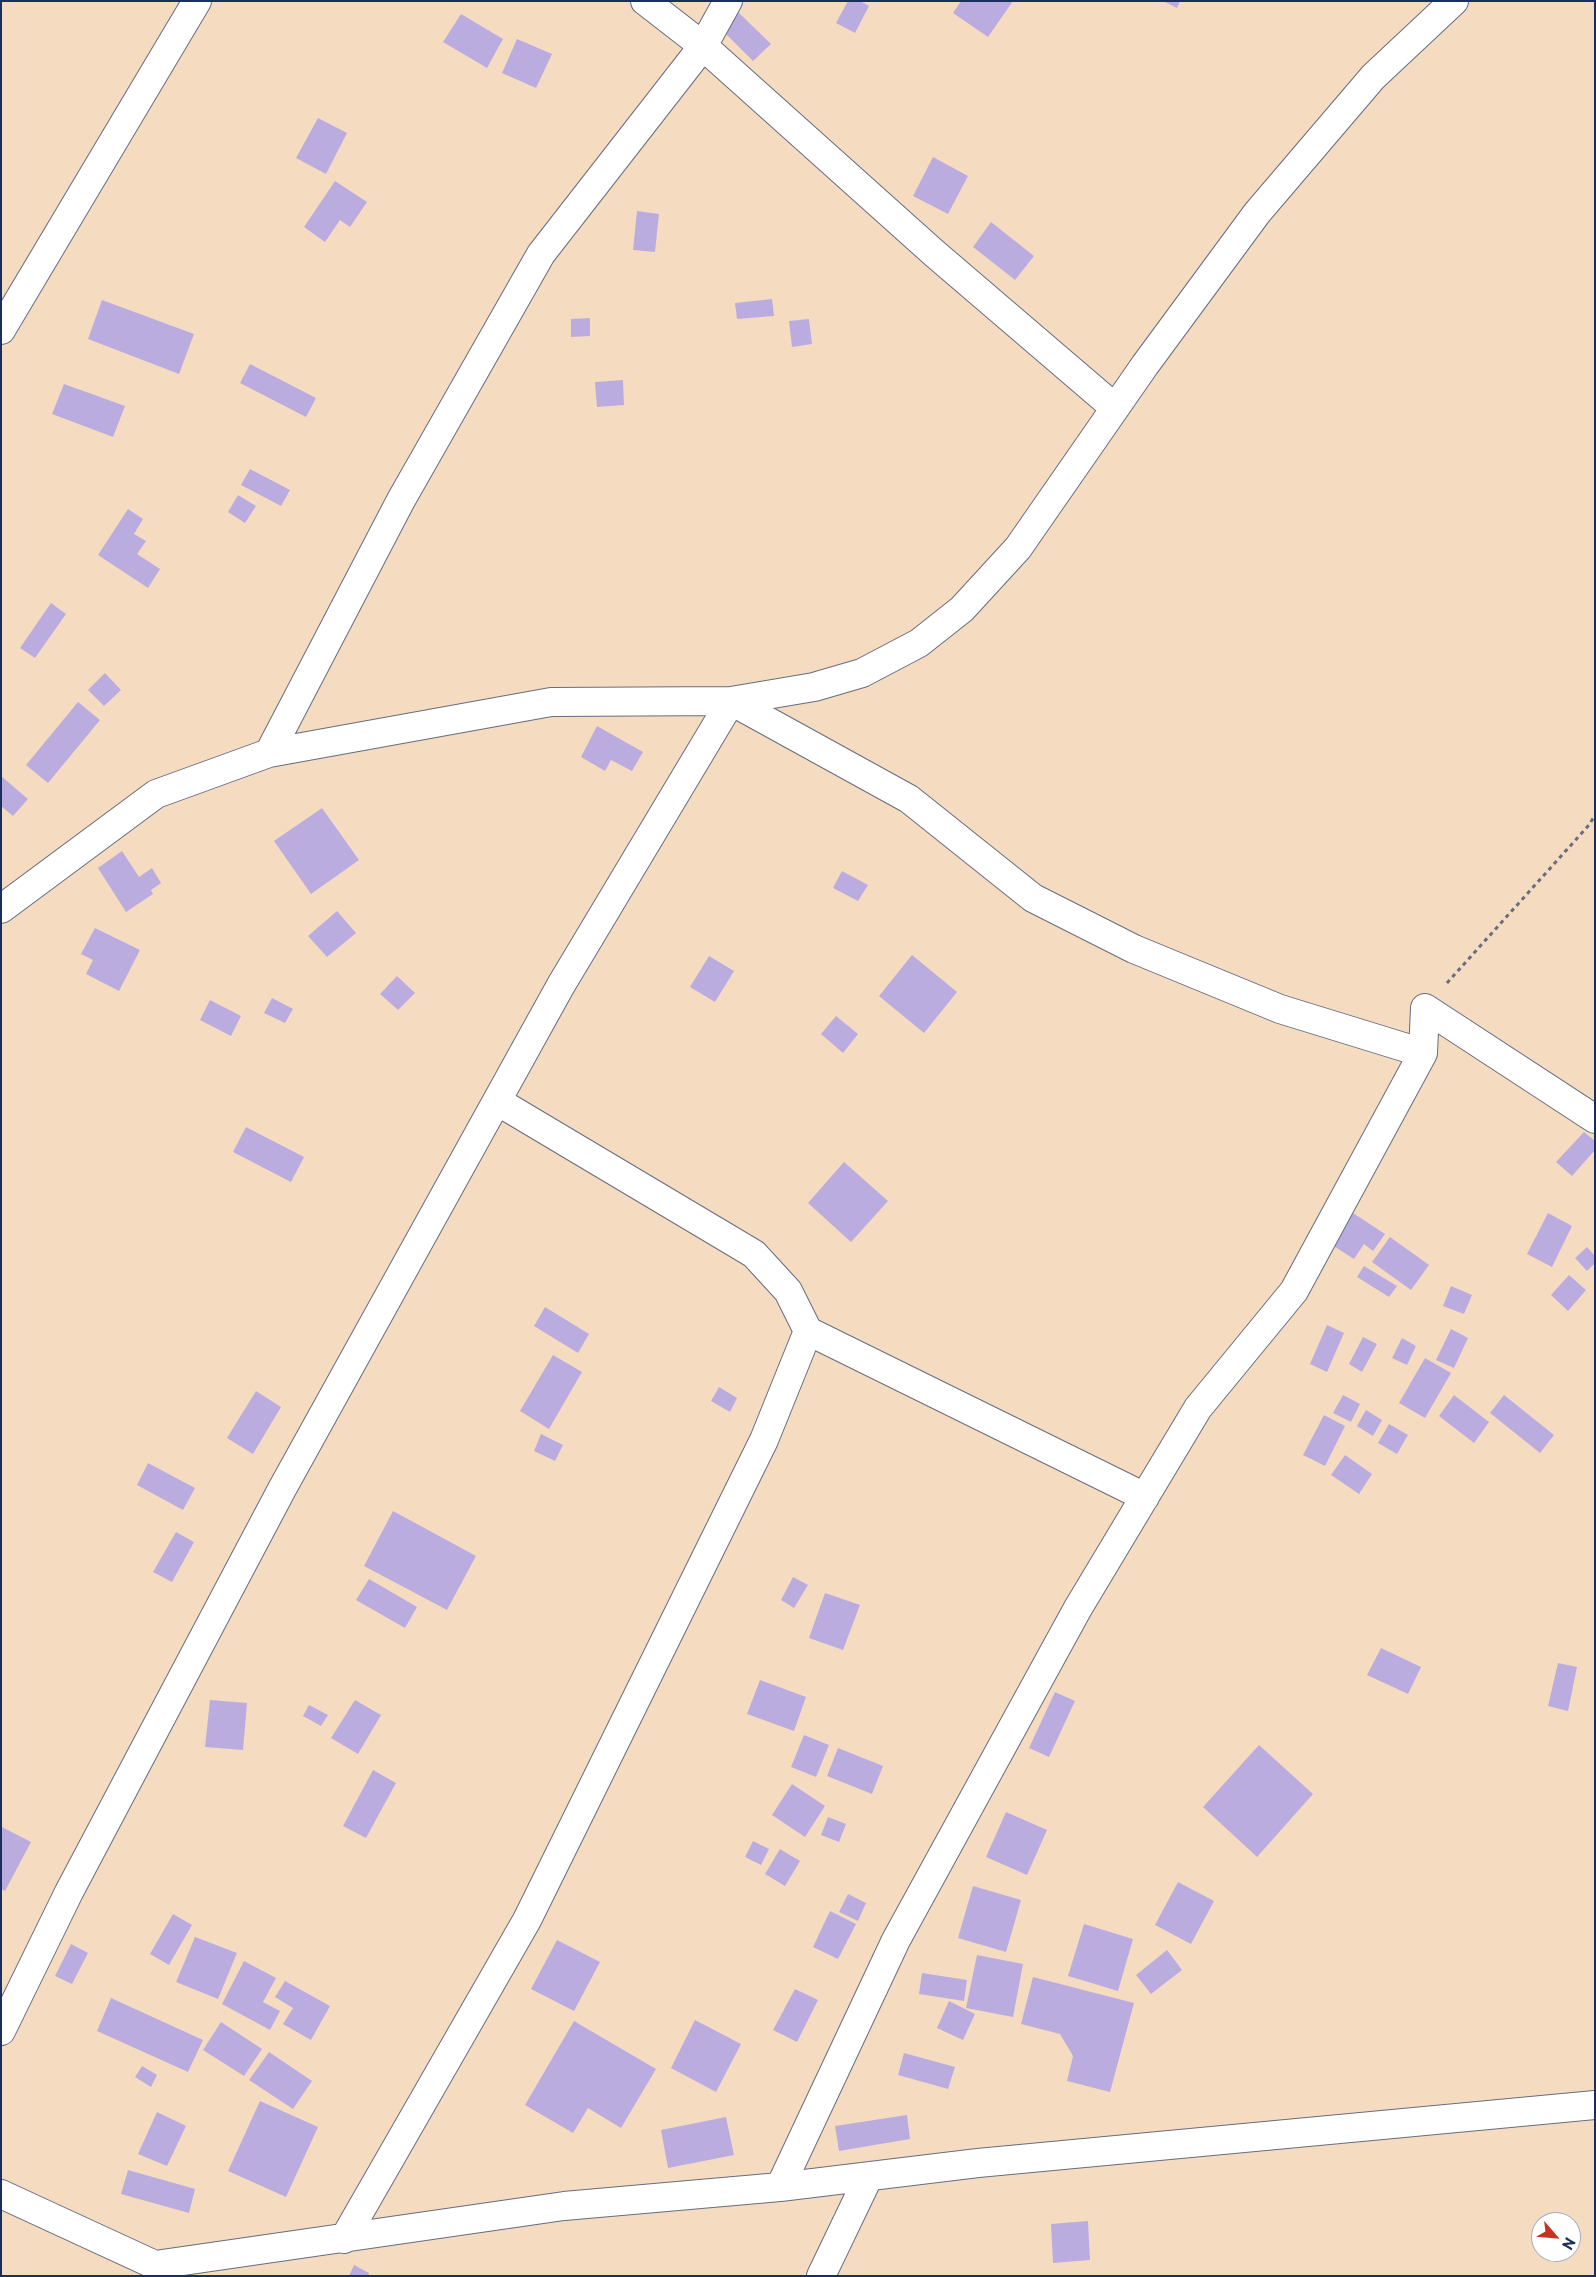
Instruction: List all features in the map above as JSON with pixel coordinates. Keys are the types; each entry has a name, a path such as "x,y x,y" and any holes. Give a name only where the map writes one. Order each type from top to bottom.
{"street":[{"path":"1,330 197,1"},
{"path":"645,1 703,46 934,253 1115,408"},
{"path":"269,753 401,500 542,254 703,46 728,1"},
{"path":"1,909 156,794 269,753 551,702 731,701 814,687 862,673 919,643 962,608 1018,548 1115,408 1257,212 1374,77 1454,1"},
{"path":"731,701 909,799 1033,898 1125,945 1280,1009 1423,1054"},
{"path":"1,2031 69,1892 282,1489 566,977 731,701"},
{"path":"780,2187 896,1940 1078,1608 1198,1408 1294,1291 1423,1054 1425,1008"},
{"path":"1425,1008 1595,1119"},
{"path":"497,1101 754,1254 788,1291 808,1331 1145,1497"},
{"path":"344,2239 527,1920 764,1440 808,1331"},
{"path":"1,2194 155,2265 564,2206 780,2187 978,2163 1595,2105"},
{"path":"821,2276 870,2176"}],"path":[{"path":"1425,1008 1589,826 1595,815"}],"building":[{"path":"848,1 860,1 869,6 855,33 836,23"},
{"path":"961,1 1013,1 988,37 953,13"},
{"path":"1163,1 1180,1 1177,8"},
{"path":"738,12 771,44 753,61 721,29"},
{"path":"461,14 503,39 487,68 443,42"},
{"path":"517,39 552,54 536,88 502,73"},
{"path":"318,118 347,133 326,174 296,158"},
{"path":"933,157 968,176 948,214 913,196"},
{"path":"335,181 367,202 350,227 340,220 325,242 304,227"},
{"path":"637,211 659,214 655,252 633,250"},
{"path":"991,222 1034,256 1015,280 973,247"},
{"path":"772,299 774,316 737,319 735,303"},
{"path":"102,300 194,334 179,374 88,339"},
{"path":"590,318 590,336 571,337 571,319"},
{"path":"809,319 812,344 792,347 789,321"},
{"path":"250,364 316,398 306,417 240,383"},
{"path":"623,380 624,405 597,407 595,382"},
{"path":"64,384 125,406 113,437 52,414"},
{"path":"250,469 290,490 281,506 241,485"},
{"path":"238,495 256,506 245,523 228,512"},
{"path":"128,509 143,519 134,534 146,541 137,554 160,569 148,588 98,555"},
{"path":"51,603 66,614 35,658 20,648"},
{"path":"105,673 121,690 104,706 88,690"},
{"path":"78,702 100,720 48,783 26,765"},
{"path":"597,726 643,752 632,771 611,760 605,771 581,757"},
{"path":"1,776 28,799 13,816 1,806"},
{"path":"322,808 359,860 311,894 274,841"},
{"path":"122,851 139,877 152,868 161,883 151,890 153,894 126,912 98,868"},
{"path":"842,871 868,885 858,901 833,888"},
{"path":"337,911 356,933 327,957 308,936"},
{"path":"95,928 140,950 119,991 86,974 93,960 81,954"},
{"path":"912,955 957,992 924,1033 879,996"},
{"path":"709,956 734,971 715,1002 690,987"},
{"path":"397,976 415,993 398,1010 380,994"},
{"path":"272,998 293,1009 285,1023 264,1013"},
{"path":"210,1000 241,1016 231,1036 200,1020"},
{"path":"836,1016 858,1034 843,1053 821,1034"},
{"path":"246,1127 304,1157 291,1182 233,1152"},
{"path":"1584,1132 1595,1141 1595,1150 1572,1176 1556,1162"},
{"path":"844,1162 888,1201 851,1242 808,1203"},
{"path":"1353,1213 1385,1234 1373,1251 1364,1244 1354,1259 1332,1245"},
{"path":"1548,1213 1572,1226 1552,1267 1527,1254"},
{"path":"1390,1237 1429,1265 1411,1290 1372,1262"},
{"path":"1587,1247 1595,1256 1595,1263 1587,1271 1575,1258"},
{"path":"1364,1266 1397,1286 1389,1297 1357,1277"},
{"path":"1569,1275 1586,1290 1568,1311 1551,1295"},
{"path":"1451,1286 1472,1295 1464,1314 1443,1306"},
{"path":"545,1307 589,1334 578,1353 534,1326"},
{"path":"1327,1325 1344,1333 1327,1372 1310,1364"},
{"path":"1451,1329 1468,1338 1454,1368 1436,1360"},
{"path":"1363,1337 1377,1344 1362,1372 1349,1364"},
{"path":"1402,1338 1416,1346 1407,1365 1392,1358"},
{"path":"553,1355 582,1372 549,1429 520,1411"},
{"path":"1425,1358 1451,1373 1425,1418 1399,1403"},
{"path":"719,1387 737,1398 730,1412 711,1401"},
{"path":"256,1391 281,1407 253,1454 227,1438"},
{"path":"1343,1395 1360,1404 1351,1422 1333,1413"},
{"path":"1454,1395 1489,1422 1474,1443 1439,1416"},
{"path":"1504,1395 1554,1435 1540,1453 1490,1413"},
{"path":"1366,1410 1382,1420 1373,1436 1357,1426"},
{"path":"1324,1415 1345,1426 1325,1466 1303,1455"},
{"path":"1389,1424 1408,1435 1397,1454 1378,1443"},
{"path":"541,1434 563,1445 555,1461 534,1451"},
{"path":"1345,1455 1372,1474 1359,1494 1331,1475"},
{"path":"148,1463 195,1488 183,1510 137,1485"},
{"path":"393,1511 476,1556 447,1610 364,1566"},
{"path":"176,1532 194,1542 172,1582 153,1572"},
{"path":"793,1577 808,1585 794,1608 781,1600"},
{"path":"369,1579 417,1607 405,1628 356,1600"},
{"path":"825,1593 860,1605 843,1650 809,1638"},
{"path":"1381,1648 1421,1667 1408,1694 1367,1675"},
{"path":"1558,1663 1577,1667 1568,1711 1548,1706"},
{"path":"760,1680 806,1697 794,1731 747,1714"},
{"path":"1055,1692 1075,1701 1049,1757 1029,1748"},
{"path":"210,1700 247,1703 243,1750 205,1747"},
{"path":"355,1700 381,1715 358,1754 331,1738"},
{"path":"309,1705 328,1715 321,1726 303,1716"},
{"path":"804,1735 829,1745 816,1777 791,1767"},
{"path":"1259,1745 1313,1794 1257,1857 1203,1807"},
{"path":"838,1748 883,1766 872,1794 827,1776"},
{"path":"373,1770 396,1783 366,1838 343,1826"},
{"path":"792,1784 825,1806 805,1837 772,1815"},
{"path":"1006,1812 1047,1830 1027,1875 986,1857"},
{"path":"828,1817 846,1824 839,1842 821,1835"},
{"path":"2,1827 31,1842 5,1891 1,1889"},
{"path":"753,1841 769,1849 761,1865 745,1857"},
{"path":"780,1849 800,1861 785,1886 765,1874"},
{"path":"1178,1882 1214,1901 1191,1944 1155,1925"},
{"path":"973,1886 1021,1900 1006,1952 958,1938"},
{"path":"848,1894 866,1903 858,1921 839,1912"},
{"path":"830,1911 856,1924 838,1959 813,1947"},
{"path":"173,1914 192,1925 169,1965 150,1954"},
{"path":"1084,1924 1133,1939 1118,1991 1068,1976"},
{"path":"195,1937 237,1953 218,1999 176,1982"},
{"path":"557,1940 600,1962 574,2011 531,1989"},
{"path":"71,1944 88,1953 72,1984 55,1976"},
{"path":"1167,1950 1182,1970 1151,1994 1136,1975"},
{"path":"977,1955 1023,1964 1013,2017 966,2008"},
{"path":"244,1961 276,1978 263,2002 280,2011 270,2030 222,2004"},
{"path":"922,1973 967,1980 964,2001 919,1994"},
{"path":"1033,1977 1134,2003 1110,2092 1067,2081 1073,2056 1060,2034 1021,2024"},
{"path":"285,1981 330,2006 311,2040 283,2024 293,2008 275,1997"},
{"path":"795,1989 818,2000 797,2042 773,2030"},
{"path":"111,1998 203,2040 188,2072 97,2031"},
{"path":"949,2001 975,2014 963,2040 937,2028"},
{"path":"695,2020 741,2044 716,2092 671,2068"},
{"path":"574,2021 656,2069 621,2128 588,2108 573,2133 525,2105"},
{"path":"221,2022 262,2049 244,2076 203,2050"},
{"path":"269,2052 312,2081 293,2109 249,2080"},
{"path":"904,2053 955,2067 948,2089 898,2075"},
{"path":"142,2066 157,2075 151,2087 135,2077"},
{"path":"260,2101 318,2127 286,2197 228,2171"},
{"path":"157,2112 186,2126 167,2166 138,2154"},
{"path":"907,2115 910,2139 839,2151 835,2126"},
{"path":"726,2117 734,2155 668,2168 661,2130"},
{"path":"128,2170 195,2189 189,2213 121,2194"},
{"path":"1088,2221 1090,2260 1053,2263 1051,2224"},
{"path":"354,2265 369,2273 368,2276 349,2276"}]}
